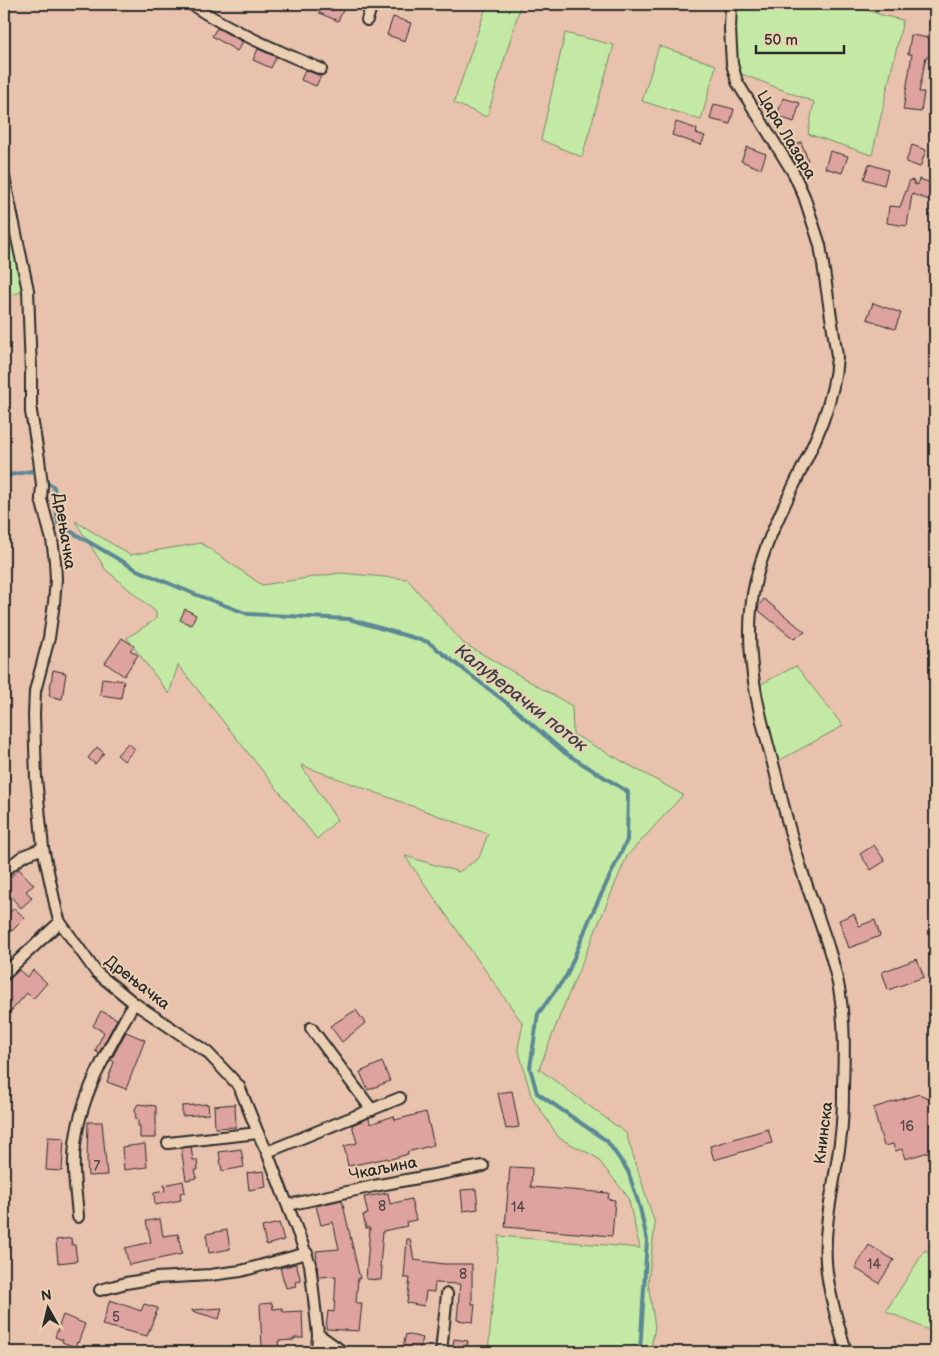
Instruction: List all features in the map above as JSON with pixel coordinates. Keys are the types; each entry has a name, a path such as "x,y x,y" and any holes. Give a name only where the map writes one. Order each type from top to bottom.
{"street":[{"path":"191,4 257,41 321,69"},
{"path":"367,20 372,4"},
{"name":"Цара Лазара","path":"731,4 732,64 737,82 794,174 804,196 820,245 832,312 837,356 837,369 822,423 775,523 757,573 751,610 749,651 757,704 789,827 818,917"},
{"name":"Дрењачка","path":"4,177 28,290 31,412 41,472 41,499 52,540 56,579 48,638 35,691 36,778 43,848 60,922 96,972 134,1003 207,1052 239,1086 258,1133 268,1152 307,1253 318,1334 317,1352"},
{"path":"4,871 23,856 43,848"},
{"name":"Книнска","path":"818,917 840,994 845,1043 841,1134 834,1172 826,1262 834,1308 846,1352"},
{"path":"4,974 60,922"},
{"path":"78,1217 74,1160 82,1113 91,1084 134,1003"},
{"path":"311,1028 372,1110"},
{"path":"268,1152 400,1098"},
{"path":"168,1143 258,1133"},
{"name":"Чкаљина","path":"288,1205 374,1186 483,1166"},
{"path":"100,1290 156,1278 241,1271 307,1253"},
{"path":"441,1352 447,1294"},
{"path":"318,1334 343,1352"}],"green space":[{"path":"487,4 521,4 487,117 454,103"},
{"path":"735,4 847,4 903,20 872,155 808,134 814,102 734,71"},
{"path":"565,33 614,45 582,157 541,140"},
{"path":"659,46 716,65 701,120 642,101"},
{"path":"9,199 28,290 4,297 4,202"},
{"path":"75,521 130,555 201,543 262,585 340,573 407,579 463,643 572,706 573,734 683,795 627,856 539,1069 626,1133 655,1224 648,1283 655,1327 650,1352 488,1352 499,1236 640,1248 628,1197 596,1157 559,1138 531,1095 518,1048 523,1024 405,856 459,872 479,858 488,834 301,765 337,820 317,839 178,665 169,694 127,638 156,619 156,612 106,570"},
{"path":"796,666 843,726 778,761 762,705 761,684"},
{"path":"925,1250 935,1255 935,1333 886,1311"}],"building":[{"path":"323,4 346,4 338,21 319,13"},
{"path":"393,17 411,23 405,41 387,35"},
{"path":"217,28 243,42 237,51 212,36"},
{"path":"911,35 935,39 932,58 926,57 919,92 924,92 921,112 903,110 912,54 908,54"},
{"path":"258,49 276,57 271,68 253,60"},
{"path":"305,70 321,76 316,86 301,80"},
{"path":"783,98 800,103 794,122 777,116"},
{"path":"714,104 734,109 730,124 710,119"},
{"path":"676,122 697,129 696,133 705,136 701,145 672,135"},
{"path":"801,142 808,160 797,165 787,148"},
{"path":"912,145 926,150 920,167 906,162"},
{"path":"747,147 766,154 761,169 741,161"},
{"path":"830,151 848,156 842,173 825,168"},
{"path":"869,164 888,170 884,185 864,179"},
{"path":"919,179 935,184 932,201 912,194 907,226 887,223 889,206 900,207 910,180 914,181 914,184 917,185"},
{"path":"873,303 901,313 895,329 867,319"},
{"path":"764,599 805,632 794,639 758,610 759,605"},
{"path":"185,609 196,615 191,625 180,620"},
{"path":"122,638 134,646 130,650 138,655 124,676 105,663"},
{"path":"53,670 66,673 62,699 49,696"},
{"path":"102,678 124,681 121,698 100,695"},
{"path":"128,743 135,749 124,761 117,755"},
{"path":"97,747 104,753 95,764 88,758"},
{"path":"874,845 885,861 871,870 860,854"},
{"path":"19,869 34,885 26,891 32,898 21,908 4,889 4,883"},
{"path":"14,908 25,918 12,931 9,929 4,935 4,918"},
{"path":"854,914 859,926 875,920 880,936 849,948 839,920"},
{"path":"917,959 924,977 888,990 882,972"},
{"path":"19,970 27,977 33,970 47,983 33,999 27,993 4,1019 4,985"},
{"path":"356,1010 365,1023 342,1042 330,1026"},
{"path":"101,1011 117,1019 99,1053 95,1051 104,1032 93,1026"},
{"path":"126,1032 145,1040 126,1089 107,1082 114,1062 111,1060"},
{"path":"382,1062 390,1081 368,1090 360,1072"},
{"path":"512,1091 519,1127 506,1129 498,1093"},
{"path":"919,1094 935,1101 935,1150 905,1159 902,1149 895,1151 893,1144 884,1146 873,1108"},
{"path":"138,1104 156,1106 156,1138 140,1138 140,1126 138,1126 135,1109"},
{"path":"208,1104 209,1114 182,1116 182,1106"},
{"path":"235,1104 236,1127 215,1128 214,1106"},
{"path":"426,1112 434,1145 407,1152 408,1154 388,1160 388,1158 348,1166 344,1146 357,1143 352,1125 369,1118 370,1124 394,1116 395,1120"},
{"path":"88,1122 102,1122 107,1175 88,1176"},
{"path":"768,1129 772,1143 714,1160 710,1146"},
{"path":"48,1137 64,1138 62,1171 46,1170"},
{"path":"145,1144 147,1167 124,1170 122,1147"},
{"path":"191,1147 193,1160 197,1160 198,1170 195,1170 197,1178 186,1180 181,1148"},
{"path":"241,1149 244,1167 222,1171 219,1152"},
{"path":"510,1167 532,1168 531,1187 609,1193 608,1199 615,1200 612,1236 505,1227"},
{"path":"264,1171 266,1187 249,1190 247,1173"},
{"path":"183,1181 185,1192 180,1193 181,1200 155,1205 154,1193 165,1191 164,1185"},
{"path":"476,1189 478,1209 463,1211 461,1190"},
{"path":"388,1193 390,1204 411,1199 416,1220 406,1222 407,1226 383,1231 380,1267 382,1267 381,1280 366,1279 370,1228 366,1228 363,1215 368,1214 364,1197"},
{"path":"342,1200 360,1279 358,1278 356,1303 362,1303 359,1331 326,1329 328,1311 334,1312 336,1276 318,1277 316,1251 339,1249 333,1222 321,1225 316,1206"},
{"path":"160,1219 163,1236 178,1234 182,1254 129,1265 125,1248 151,1242 146,1221"},
{"path":"279,1223 284,1240 266,1245 262,1227"},
{"path":"227,1230 230,1249 209,1253 206,1234"},
{"path":"71,1238 72,1245 75,1245 77,1261 58,1263 56,1240"},
{"path":"407,1239 410,1239 414,1260 444,1264 472,1264 472,1304 475,1304 473,1322 457,1320 460,1284 435,1283 434,1292 426,1291 424,1306 407,1303 410,1278 404,1278"},
{"path":"869,1245 894,1260 879,1283 855,1268"},
{"path":"296,1264 301,1281 295,1282 296,1286 286,1288 280,1268"},
{"path":"110,1300 141,1311 144,1304 158,1308 147,1336 102,1325"},
{"path":"272,1303 273,1309 282,1308 283,1312 302,1311 303,1338 278,1341 279,1348 262,1348 260,1304"},
{"path":"222,1308 219,1319 192,1311 192,1310"},
{"path":"63,1315 85,1324 75,1347 55,1337"},
{"path":"406,1334 423,1338 419,1352 402,1352"},
{"path":"454,1339 468,1341 466,1352 452,1352"}],"waterway":[{"name":"Калуђерачки поток","path":"4,476 32,471 54,487 58,524 137,570 197,595 248,614 349,619 428,642 512,707 565,753 628,792 627,840 590,918 567,975 538,1014 530,1068 537,1093 607,1141 628,1171 640,1208 647,1240 640,1352"}]}
